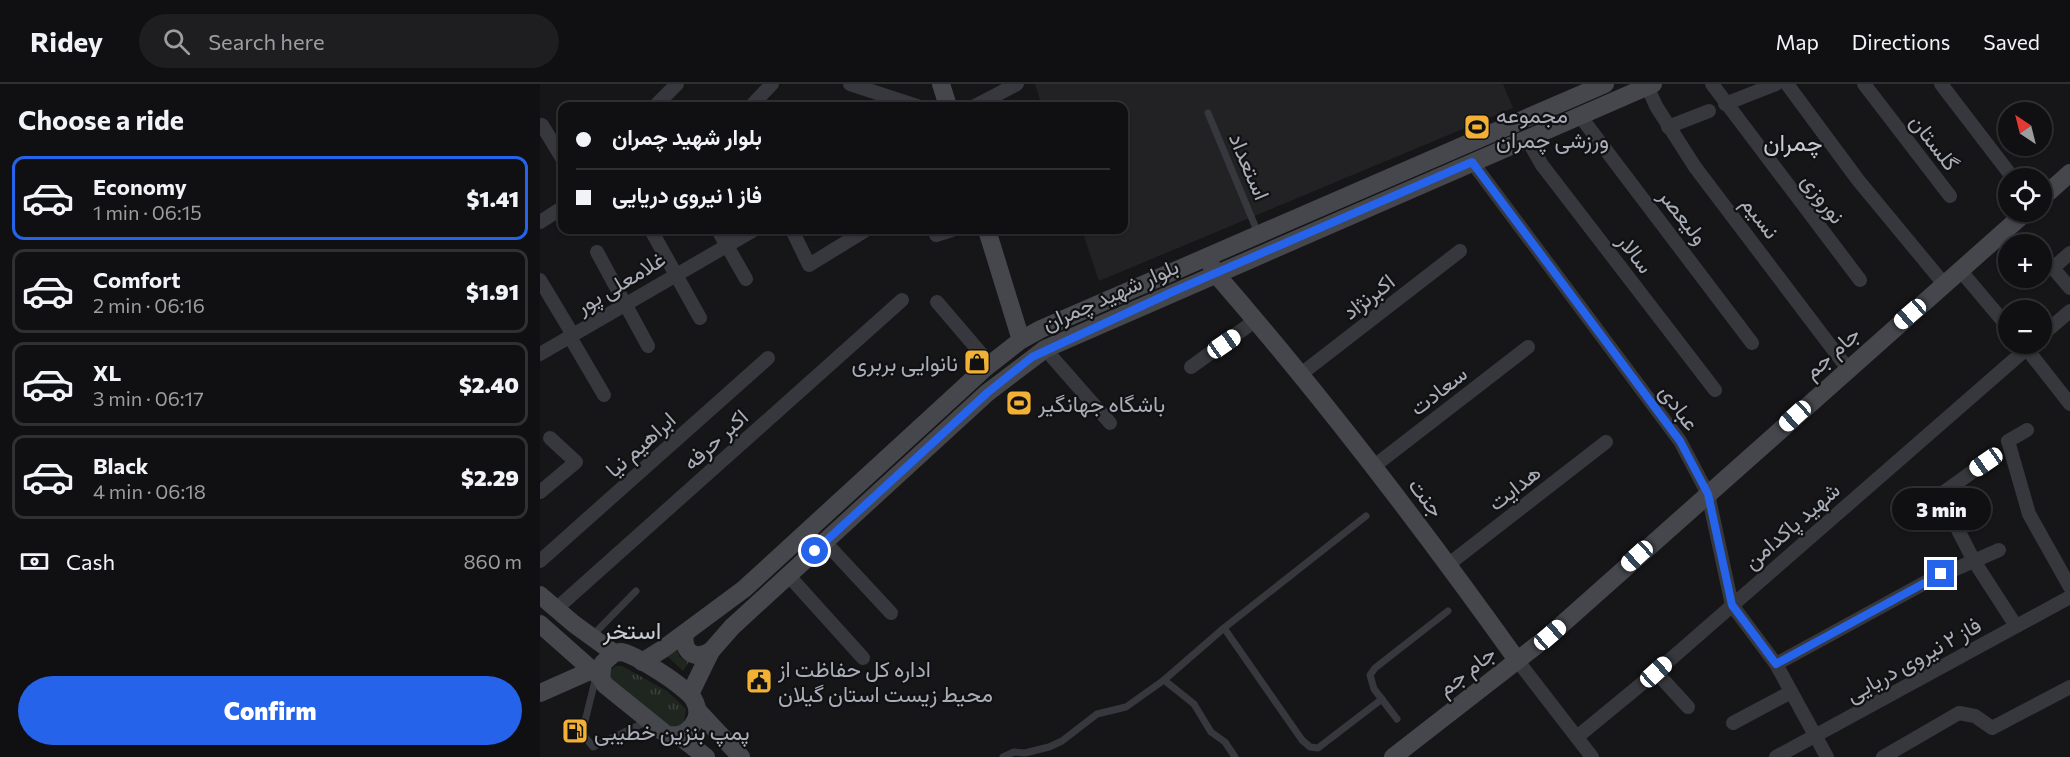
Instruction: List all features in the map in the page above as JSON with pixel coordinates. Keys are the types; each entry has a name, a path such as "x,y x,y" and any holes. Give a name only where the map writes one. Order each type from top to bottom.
{"main road":[{"path":"941,84 947,102"},
{"path":"1603,84 1610,103"},
{"name":"بلوار شهید چمران","path":"642,662 685,634 752,582 990,364 1022,340 1263,230 1603,84"},
{"name":"بلوار شهید چمران","path":"679,736 689,731 695,722 694,703 711,651 732,627 987,393 1045,349 1276,246 1649,85"},
{"path":"1573,98 1580,116"},
{"path":"2052,189 2070,173"},
{"name":"جام جم","path":"1393,757 1550,635 2015,222"},
{"path":"1263,230 1276,246"},
{"path":"988,234 1022,340"},
{"name":"جنت","path":"1207,255 1215,273 1301,374 1449,564 1516,660"},
{"path":"540,595 591,637 614,653 628,653 694,703 741,757"},
{"path":"540,624 596,674 612,693 667,735 679,736 706,757"},
{"path":"685,634 683,642 687,651 694,656 703,656 711,651"},
{"path":"560,644 567,657 568,671 562,684"},
{"path":"540,693 596,674 603,663 614,653"}],"street":[{"path":"659,102 676,84"},
{"path":"755,102 772,84"},
{"path":"850,84 905,102"},
{"path":"983,102 1017,84"},
{"name":"نوروزی","path":"1712,84 1860,280"},
{"path":"1725,104 1776,84"},
{"path":"1787,84 1858,180 1944,284"},
{"name":"گلستان","path":"1864,84 1950,196"},
{"path":"1941,84 2005,168"},
{"name":"نسیم","path":"1649,85 1668,127 1848,369"},
{"path":"1668,127 1709,111"},
{"name":"ولیعصر","path":"1580,116 1752,343"},
{"path":"542,125 558,151"},
{"name":"سالار","path":"1527,139 1542,165 1715,390"},
{"name":"عبادی","path":"1472,162 1680,441 1708,494 1732,605 1776,664 1827,757"},
{"path":"540,222 558,211"},
{"path":"653,234 700,318"},
{"path":"720,234 746,279"},
{"name":"غلامعلی پور","path":"540,354 746,234"},
{"path":"794,234 809,265 859,234"},
{"name":"اکبرنژاد","path":"1301,374 1460,251"},
{"path":"597,252 648,346"},
{"path":"2070,253 2054,268 2070,288"},
{"path":"1960,270 1998,315"},
{"path":"540,280 604,394"},
{"name":"اکبر حرفه","path":"556,609 902,300"},
{"path":"938,302 990,364"},
{"path":"2052,326 2070,311"},
{"path":"1191,367 1256,320"},
{"name":"سعادت","path":"1373,467 1528,346"},
{"path":"1045,349 1110,423"},
{"name":"شهید پاکدامن","path":"1577,738 1656,672 2017,354"},
{"path":"2034,354 2070,404"},
{"name":"ابراهیم نیا","path":"540,561 768,358"},
{"path":"2027,430 2008,441 2009,446 2029,514 2070,587"},
{"path":"540,492 576,462 550,438"},
{"name":"هدایت","path":"1449,564 1606,442"},
{"path":"1986,462 1940,495 1974,561 2016,626"},
{"path":"825,542 891,613"},
{"path":"1776,664 1928,581 1999,550"},
{"path":"789,576 863,658"},
{"name":"فاز ۲ نیروی دریایی","path":"1776,757 2070,597"},
{"name":"جنت","path":"1516,660 1592,757"},
{"path":"1656,672 1688,707"},
{"path":"1883,757 1959,714 1975,716 1992,728 2070,687"},
{"path":"1732,723 1791,692"}],"lane":[{"name":"استعداد","path":"1208,113 1263,230"},
{"path":"1003,757 1014,752 1025,753 1049,747 1062,741 1097,714 1126,706 1164,680 1224,628 1366,516"},
{"path":"591,637 636,591"},
{"path":"1397,719 1370,682 1375,668 1448,611"},
{"path":"1224,628 1302,740 1310,747 1318,748 1382,699"},
{"path":"596,674 582,733 593,747 648,721"},
{"path":"1164,680 1194,704 1211,732 1226,742 1235,757"}],"shaded area":[{"path":"1035,84 1503,84 1513,108 1099,281 1083,234 1128,234 1128,102 1041,102"}],"green space":[{"path":"676,649 680,657 689,662 683,671 667,656"},
{"path":"616,666 622,666 667,691 686,709 684,723 671,729 613,684 609,672"}],"place":[{"name":"مجموعه ورزشی چمران","path":"1477,127"},
{"name":"نانوایی بربری","path":"977,362"},
{"name":"باشگاه جهانگیر","path":"1019,403"},
{"name":"اداره کل حفاظت از محیط زیست استان گیلان","path":"759,681"},
{"name":"پمپ بنزین خطیبی","path":"575,731"}],"district":[{"name":"چمران","path":"1793,141"},
{"name":"استخر","path":"632,629"}],"route":[{"path":"815,551 987,393 1045,349 1472,162 1680,441 1708,494 1732,605 1776,664 1941,574"}]}
